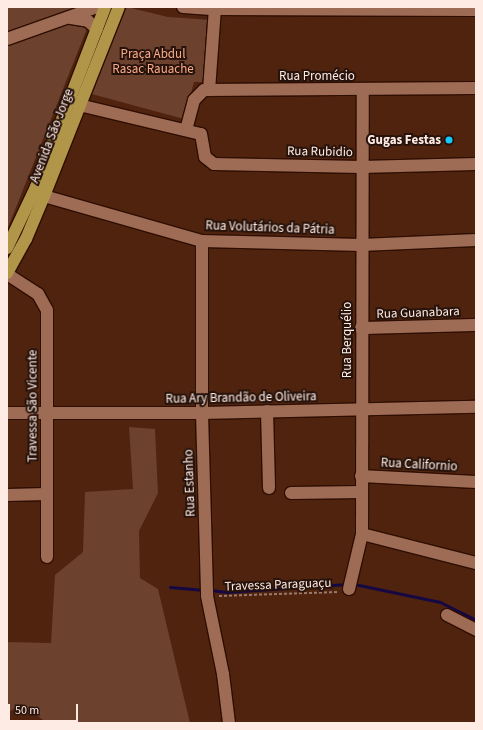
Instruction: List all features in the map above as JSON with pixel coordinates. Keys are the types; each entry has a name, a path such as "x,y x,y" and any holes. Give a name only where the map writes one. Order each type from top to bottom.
{"main road":[{"name":"Avenida São Jorge","path":"7,248 36,187 106,7"},
{"name":"Avenida São Jorge","path":"7,274 26,239 119,7"}],"street":[{"path":"7,39 97,7"},
{"path":"183,7 214,9 415,8 476,10"},
{"path":"79,105 186,130 196,95 209,90 214,9"},
{"path":"66,18 88,21 97,29"},
{"name":"Rua Promécio","path":"209,90 476,88"},
{"name":"Rua Berquélio","path":"349,589 362,534 361,328 363,90"},
{"name":"Rua Rubidio","path":"186,130 202,136 205,157 214,164 362,167 476,164"},
{"name":"Rua Volutários da Pátria","path":"44,196 202,241 362,244 476,240"},
{"name":"Rua Estanho","path":"202,241 202,413 207,596 223,674 229,723"},
{"name":"Travessa São Vicente","path":"7,274 38,294 47,310 47,557"},
{"name":"Rua Guanabara","path":"361,328 476,325"},
{"name":"Rua Ary Brandão de Oliveira","path":"7,413 202,413 476,407"},
{"path":"267,411 270,488"},
{"name":"Rua Californio","path":"361,476 476,482"},
{"path":"291,493 362,492"},
{"path":"7,495 47,494"},
{"path":"362,534 476,562"},
{"path":"447,615 476,630"}],"path":[{"name":"Travessa Paraguaçu","path":"207,596 270,596 345,592 349,589"}],"green space":[{"path":"7,7 94,7 93,25 88,26 7,230"},
{"name":"Praça Abdul Rasac Rauache","path":"127,7 168,17 212,20 211,82 194,82 184,119 88,93"},
{"path":"129,427 155,429 158,493 139,531 140,578 158,589 190,723 47,723 22,704 7,713 7,642 51,643 55,575 83,552 85,492 133,489"}],"waterway":[{"path":"210,590 227,592 348,584"},
{"path":"354,584 440,602 476,620"},
{"path":"170,587 204,590"}],"place":[{"name":"Gugas Festas","path":"449,140"}]}
